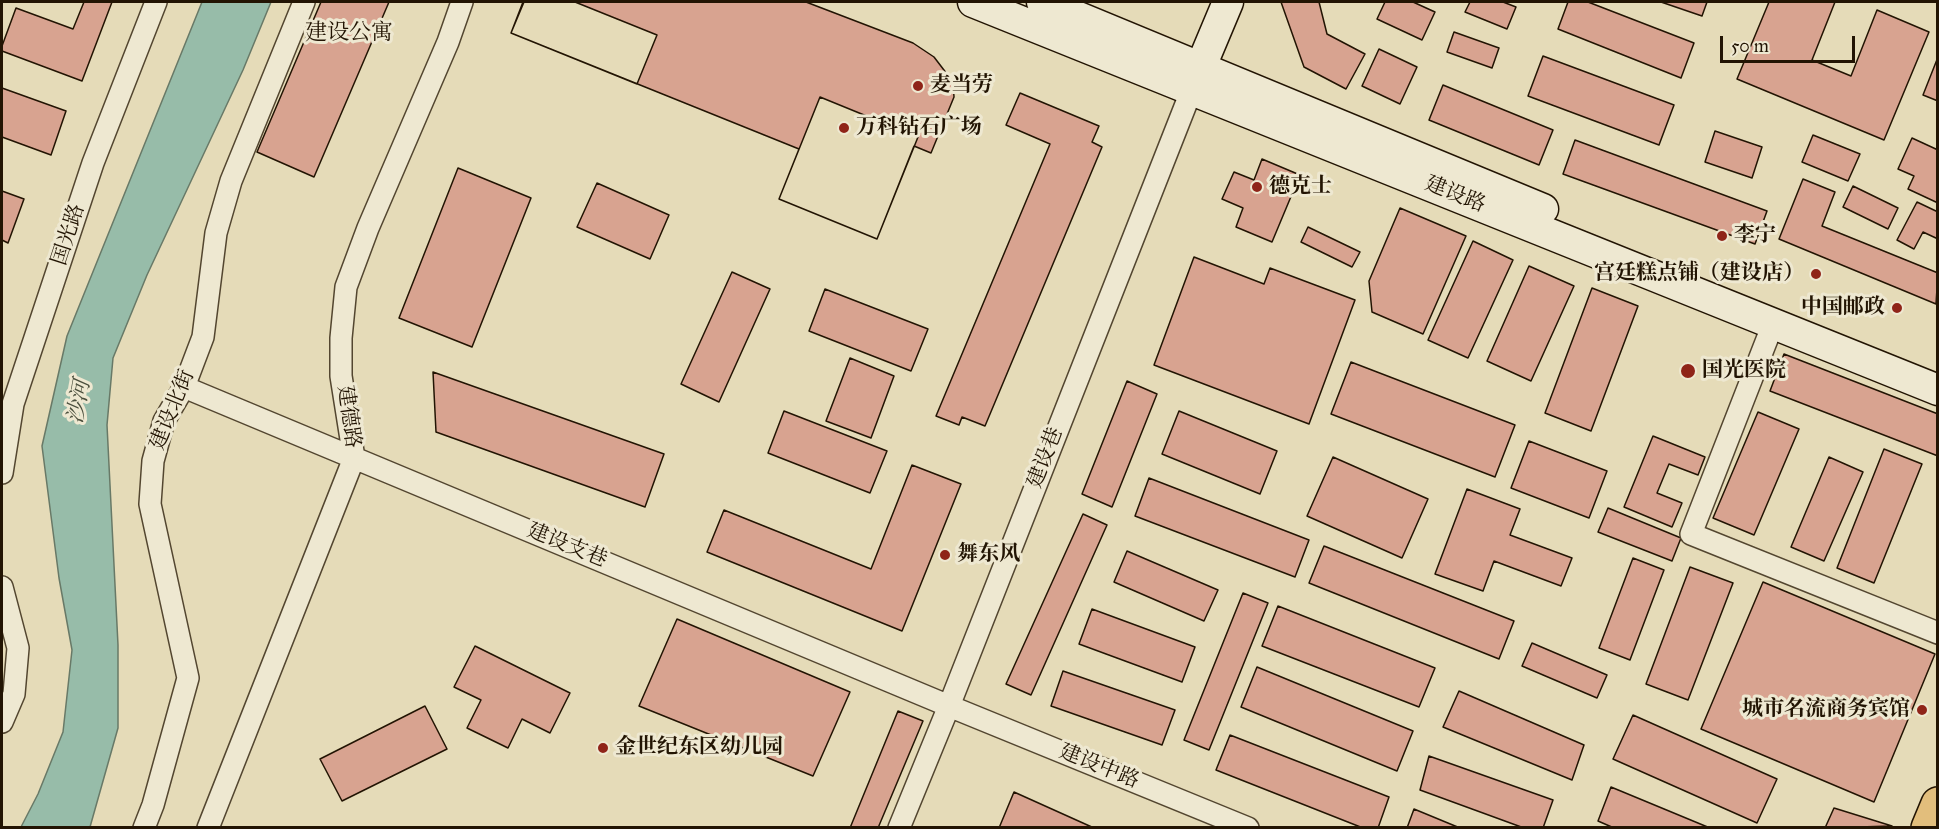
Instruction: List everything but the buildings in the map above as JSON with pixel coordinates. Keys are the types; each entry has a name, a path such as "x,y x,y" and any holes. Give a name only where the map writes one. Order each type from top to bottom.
{"main road":[{"path":"1928,828 1938,804"}],"street":[{"name":"国光路","path":"2,473 13,404 93,163 156,2"},
{"name":"建设北街","path":"144,828 153,806 188,678 150,504 153,461 164,421 184,387 202,337 216,233 231,181 304,2"},
{"name":"建德路","path":"208,828 354,458 341,376 341,338 346,287 368,228 448,42 462,2"},
{"name":"建设路","path":"973,2 1196,78 1938,369"},
{"name":"建设路","path":"1042,2 1196,78 1773,324 1938,390"},
{"path":"1196,78 1228,2"},
{"name":"建设巷","path":"899,828 1196,78"},
{"path":"1773,324 1691,534 1938,633"},
{"name":"建设支巷","path":"184,387 949,706"},
{"path":"2,587 18,648 14,694 2,722"},
{"name":"建设中路","path":"949,706 1248,828"}],"water":[{"name":"沙河","path":"202,2 271,2 243,70 147,275 113,358 107,425 118,645 118,728 90,827 21,827 38,794 63,732 72,650 59,578 42,446 67,336"}],"place":[{"name":"麦当劳","path":"918,86"},
{"name":"万科钻石广场","path":"844,128"},
{"name":"德克士","path":"1257,187"},
{"name":"李宁","path":"1722,236"},
{"name":"宫廷糕点铺（建设店）","path":"1816,274"},
{"name":"中国邮政","path":"1897,308"},
{"name":"国光医院","path":"1688,371"},
{"name":"舞东风","path":"945,555"},
{"name":"城市名流商务宾馆","path":"1922,710"},
{"name":"金世纪东区幼儿园","path":"603,748"}],"district":[{"name":"建设公寓","path":"349,34"}]}
